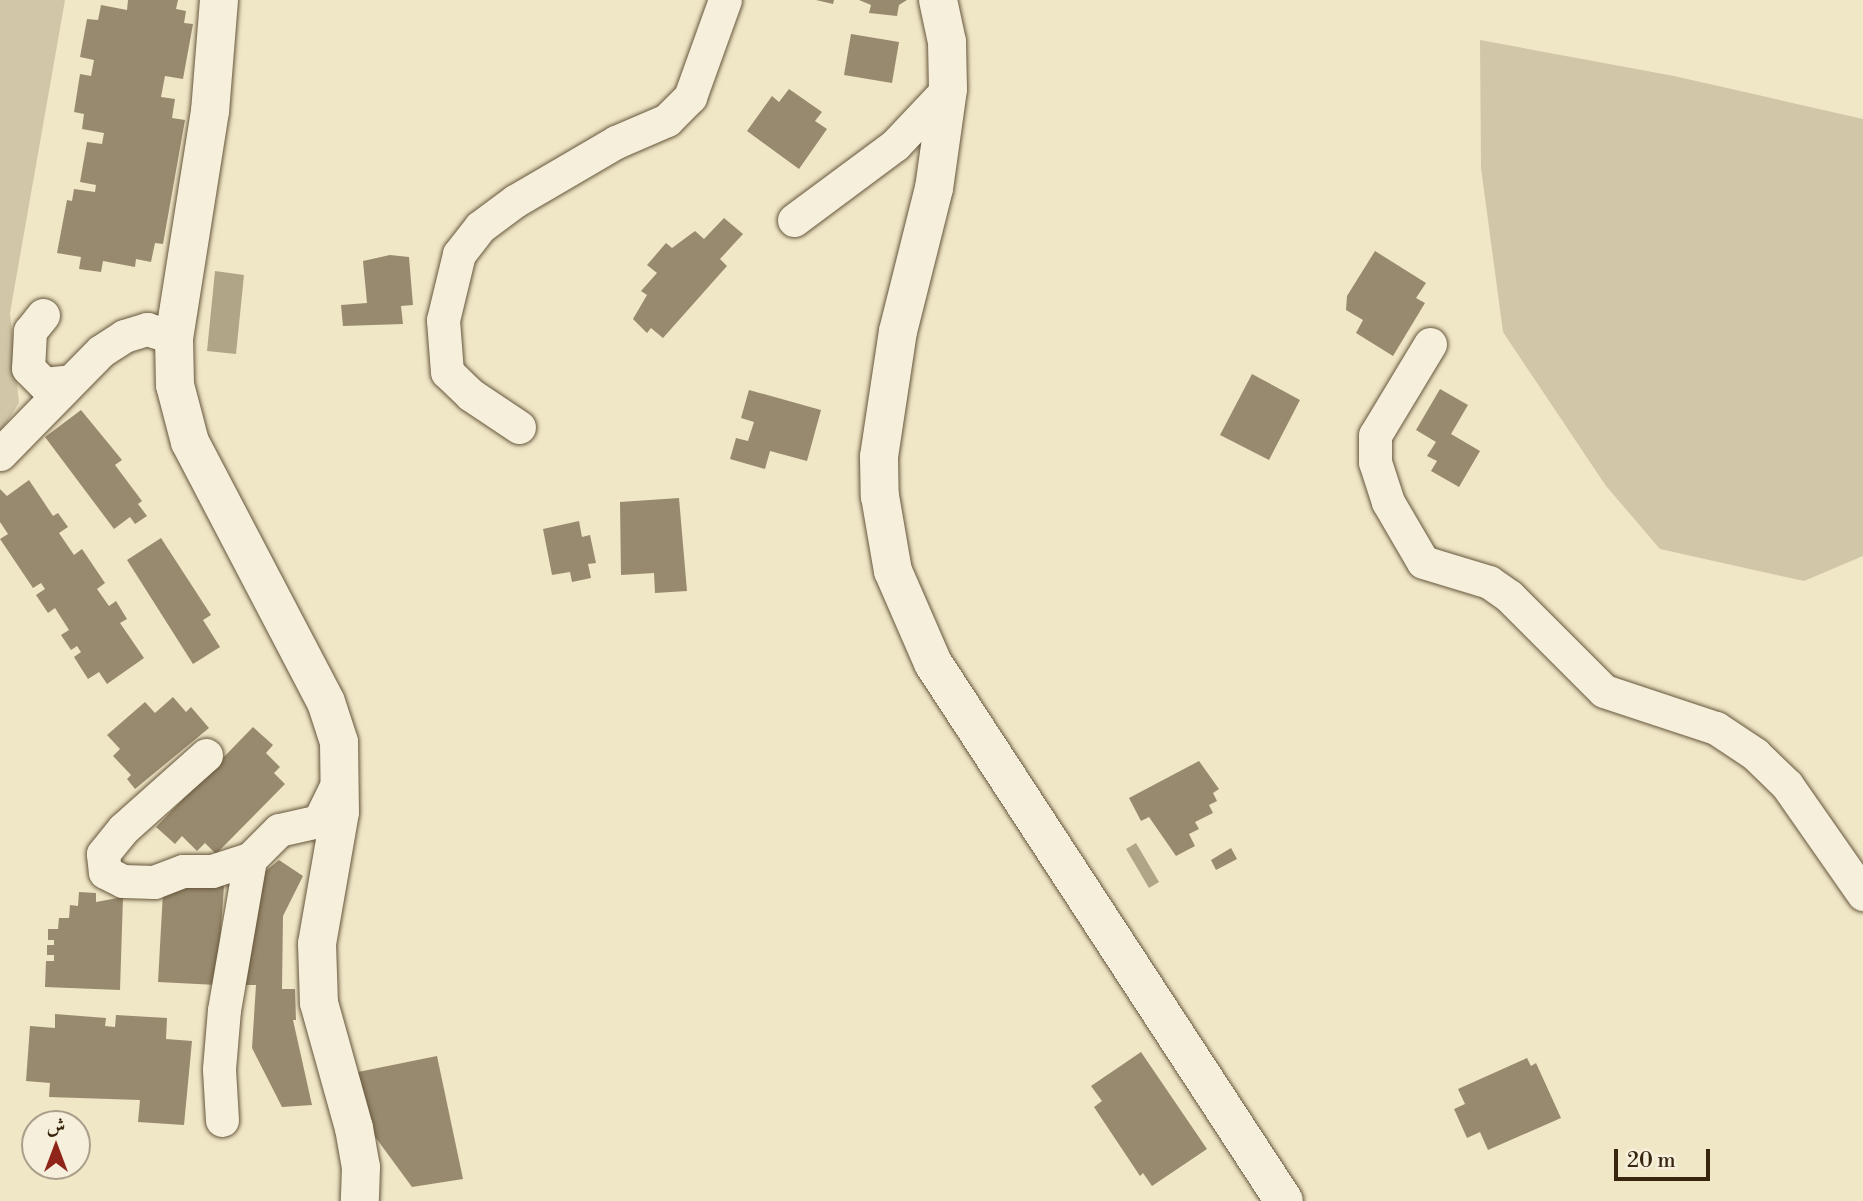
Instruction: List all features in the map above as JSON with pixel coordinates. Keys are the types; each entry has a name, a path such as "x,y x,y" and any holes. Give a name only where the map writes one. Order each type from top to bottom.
{"street":[{"path":"219,0 210,111 174,338 178,408 190,442 326,702 342,775 340,812 317,944 319,1003 354,1128 361,1167 360,1201"},
{"path":"519,427 471,396 447,372 443,320 458,254 480,227 515,201 616,142 667,120 690,97 726,0"},
{"path":"938,0 947,42 948,89 934,188 898,331 879,457 880,496 893,571 933,663 1284,1201"},
{"path":"794,220 895,145 948,89"},
{"path":"43,314 30,331 28,368 44,384 71,381"},
{"path":"0,454 71,381 124,336 147,330 174,338"},
{"path":"1430,344 1374,435 1374,462 1388,502 1423,562 1489,582 1530,615 1604,691 1716,728 1755,754 1787,785 1863,894"},
{"path":"206,755 123,829 103,854 105,872 122,881 154,882 183,871 212,871 250,859 279,830 318,821 342,775"},
{"path":"222,1120 219,1069 224,1010 250,859"}],"shaded area":[{"path":"0,0 65,0 10,313 19,403 0,433"},
{"path":"1480,40 1674,76 1863,119 1863,556 1804,581 1660,549 1606,486 1503,332 1481,168"},
{"path":"215,271 244,275 236,354 207,351"},
{"path":"1136,843 1159,882 1149,888 1126,849"}],"building":[{"path":"128,0 178,0 176,9 186,11 184,23 193,24 183,79 165,76 161,97 175,99 172,118 185,120 163,244 155,243 151,262 136,259 135,267 103,261 101,272 79,269 81,257 57,253 67,200 72,201 74,189 95,192 96,185 80,182 87,142 102,144 104,133 82,129 84,114 74,112 80,74 91,76 94,60 80,57 87,19 98,20 101,5 127,10"},
{"path":"816,0 834,0 833,4"},
{"path":"859,0 907,0 899,5 897,16 869,13 871,5"},
{"path":"851,34 899,42 892,83 844,75"},
{"path":"789,89 822,112 815,121 827,129 799,169 747,131 772,96 779,102"},
{"path":"724,218 743,234 720,259 727,266 663,338 651,328 647,333 633,319 647,295 641,291 657,273 647,265 666,243 672,248 695,231 704,239"},
{"path":"1375,251 1426,283 1416,298 1425,303 1393,356 1356,333 1363,320 1346,310 1347,296"},
{"path":"390,255 409,257 413,305 401,306 403,324 343,326 341,305 367,303 363,261"},
{"path":"1252,374 1300,400 1269,460 1220,435"},
{"path":"1440,389 1468,405 1451,434 1480,451 1459,487 1431,471 1437,461 1427,456 1436,442 1416,430"},
{"path":"749,390 821,410 807,461 770,451 765,469 730,459 736,438 748,441 754,422 741,418"},
{"path":"81,410 122,460 115,465 142,501 138,504 147,516 135,524 130,517 114,529 45,437"},
{"path":"29,480 53,516 58,513 68,527 59,533 74,555 82,549 105,583 97,589 109,606 116,601 127,619 120,623 144,658 107,684 99,672 88,679 74,657 81,652 77,646 71,650 61,635 69,630 55,608 48,613 36,595 45,589 41,583 33,588 0,539 8,534 0,522 0,489 7,496"},
{"path":"679,498 687,591 655,593 654,573 621,575 620,502"},
{"path":"579,521 582,537 590,535 596,563 588,564 591,578 572,582 570,572 552,575 543,529"},
{"path":"161,538 211,615 203,620 220,647 193,664 127,560"},
{"path":"173,697 186,712 191,707 209,728 135,789 127,779 131,775 113,756 120,749 107,735 145,702 155,713"},
{"path":"253,727 273,745 266,753 280,767 274,773 285,784 216,854 205,843 197,851 182,836 175,844 156,827"},
{"path":"1199,761 1219,789 1213,793 1217,801 1209,805 1213,813 1195,822 1199,829 1189,834 1195,846 1176,856 1149,817 1141,821 1129,798"},
{"path":"1231,848 1237,859 1216,870 1211,860"},
{"path":"279,860 303,876 283,916 282,989 295,989 296,1020 293,1020 312,1105 282,1107 252,1048 256,985 246,985 245,903 263,873"},
{"path":"171,883 224,886 217,985 158,982 163,892"},
{"path":"79,892 96,893 96,902 123,897 120,990 45,987 46,961 54,961 54,955 47,955 47,945 54,945 54,940 48,940 48,929 58,929 59,918 69,918 70,905 78,906"},
{"path":"55,1014 106,1018 105,1026 115,1027 116,1015 167,1018 166,1039 192,1041 184,1125 138,1122 140,1100 49,1097 50,1083 26,1081 30,1026 55,1028"},
{"path":"1141,1052 1207,1149 1152,1186 1143,1173 1140,1176 1094,1107 1102,1101 1091,1086"},
{"path":"437,1056 463,1179 412,1187 373,1134 358,1072"},
{"path":"1527,1058 1531,1066 1536,1063 1561,1118 1488,1150 1480,1132 1467,1138 1454,1109 1465,1104 1458,1089"}]}
